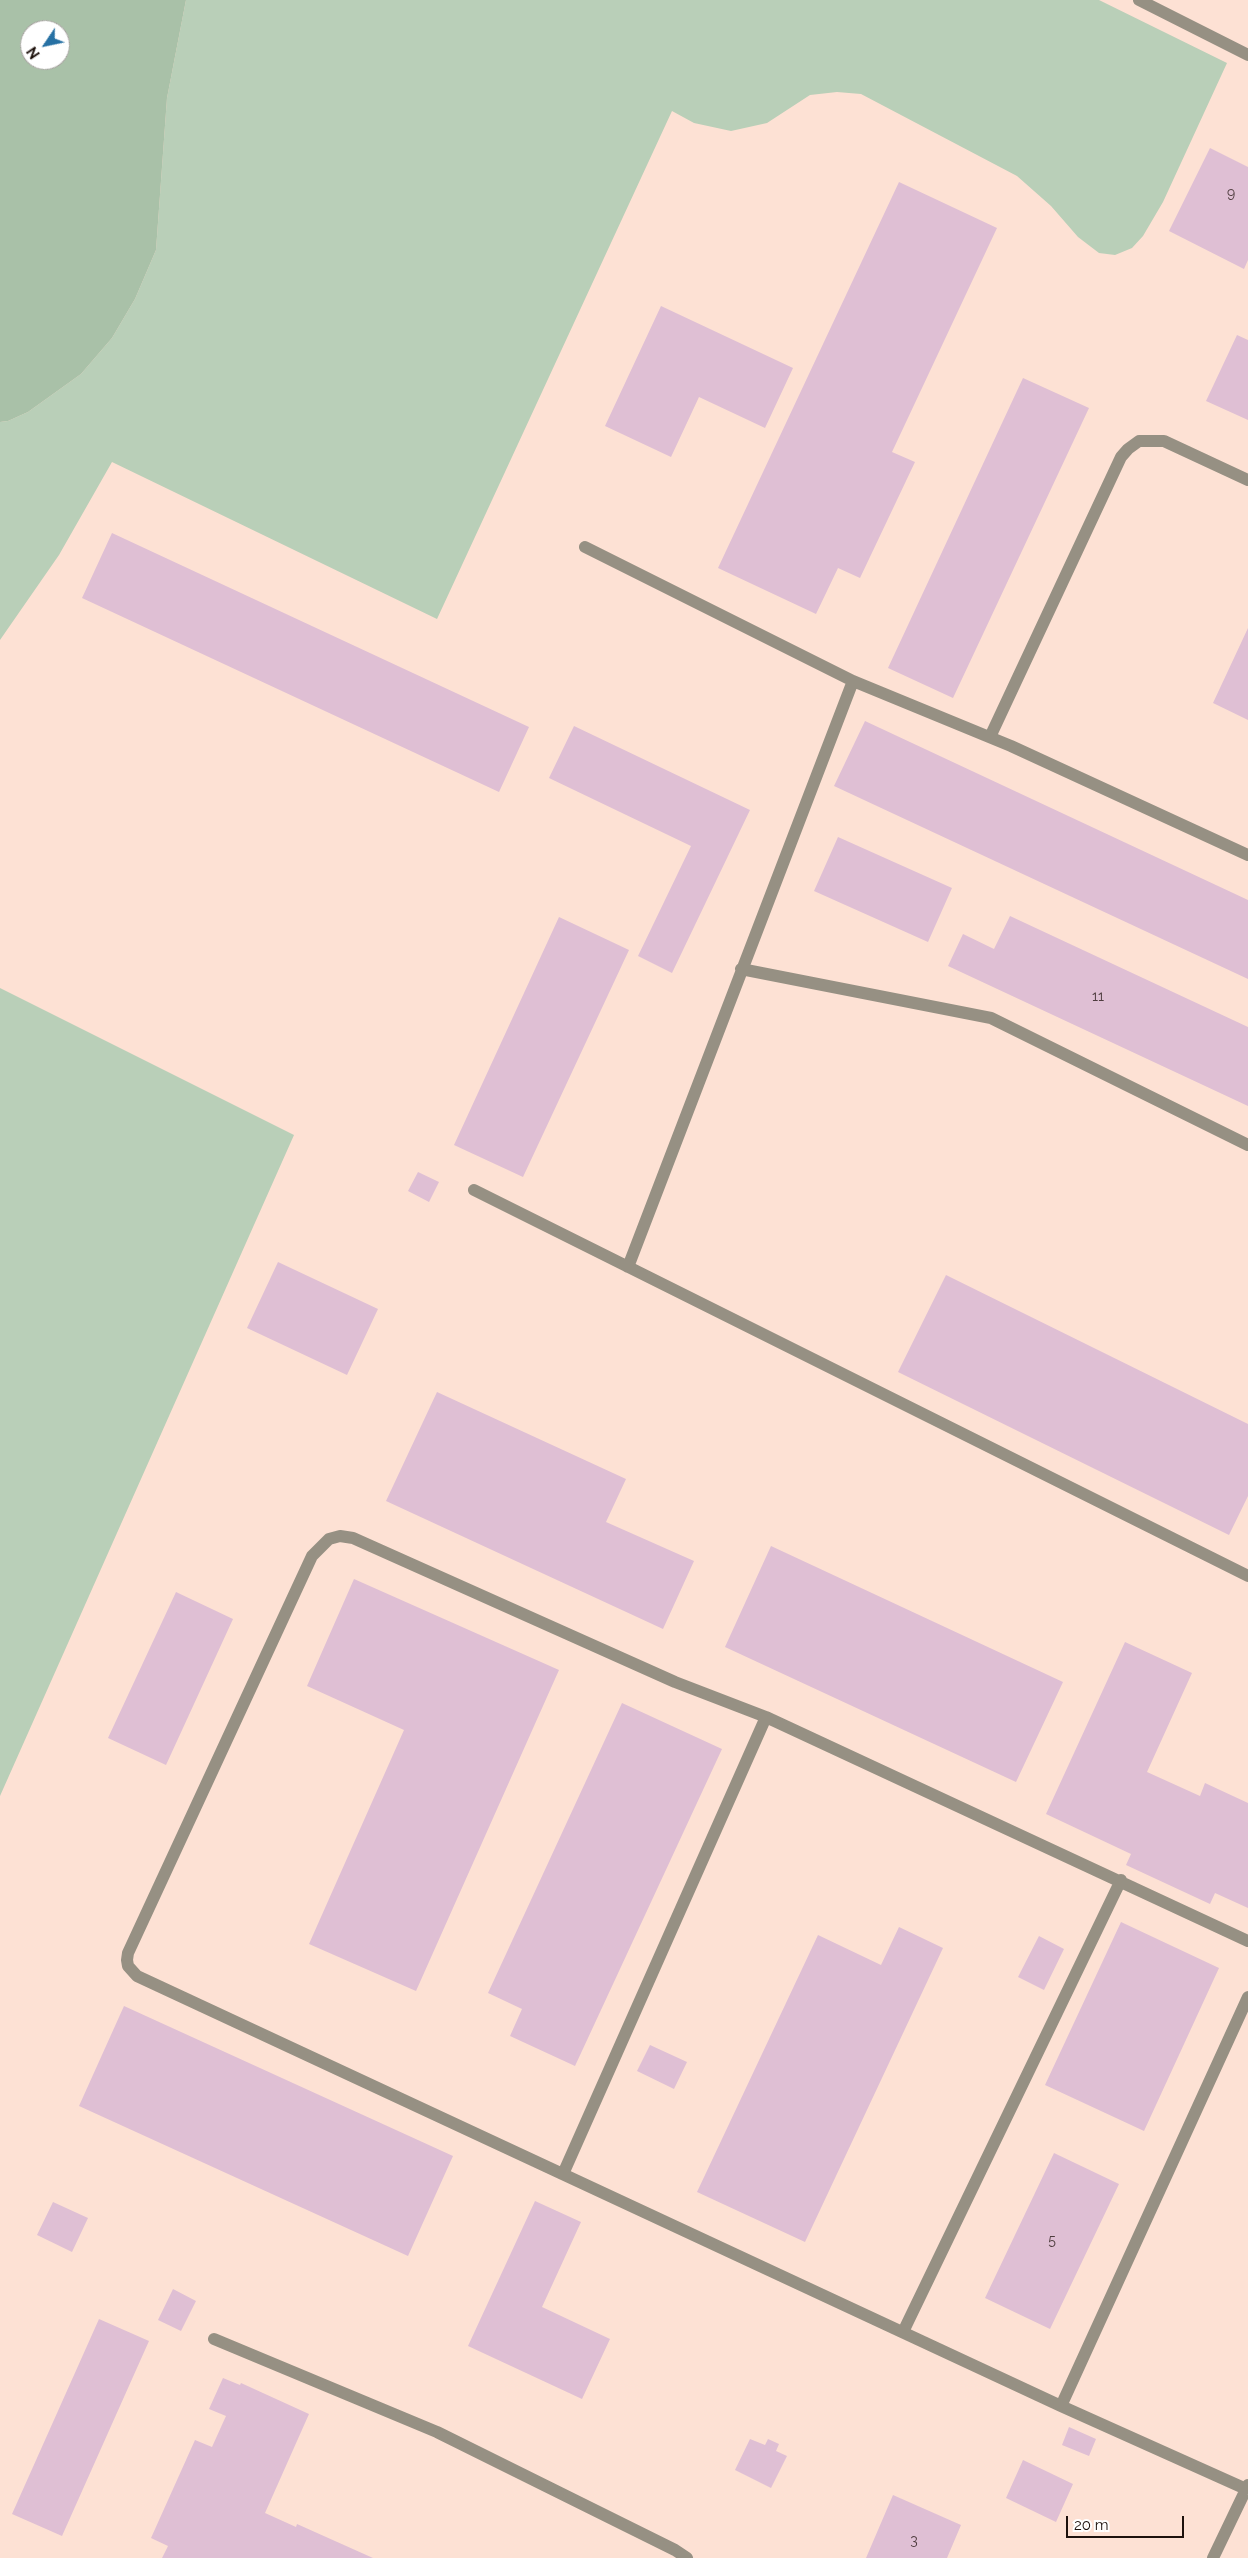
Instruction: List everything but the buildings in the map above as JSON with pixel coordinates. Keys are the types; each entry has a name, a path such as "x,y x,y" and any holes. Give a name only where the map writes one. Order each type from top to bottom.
{"street":[{"path":"1139,0 1248,54"},
{"path":"990,737 1121,457 1128,449 1139,441 1164,441 1248,480"},
{"path":"585,547 853,680 990,737 1248,855"},
{"path":"628,1267 853,680"},
{"path":"741,969 991,1018 1248,1145"},
{"path":"474,1190 1248,1576"},
{"path":"1213,2558 1247,2487 1061,2406 137,1976 128,1966 128,1953 312,1556 329,1538 340,1536 353,1538 675,1682 766,1717 1121,1880 1248,1941"},
{"path":"563,2174 766,1717"},
{"path":"903,2332 1121,1880"},
{"path":"1061,2406 1248,1997"},
{"path":"214,2339 437,2432 675,2550 687,2558"}],"green space":[{"path":"0,0 186,0 167,98 156,250 135,299 112,338 81,374 28,412 8,421 0,422"},
{"path":"186,0 1099,0 1227,63 1163,202 1143,236 1132,248 1115,255 1099,253 1078,237 1051,206 1017,176 861,94 837,92 810,95 767,123 731,131 694,123 672,111 437,619 112,462 59,555 0,640 0,422 8,421 28,412 81,374 112,338 135,299 156,250 167,98"},
{"path":"0,988 294,1135 0,1796"}]}
